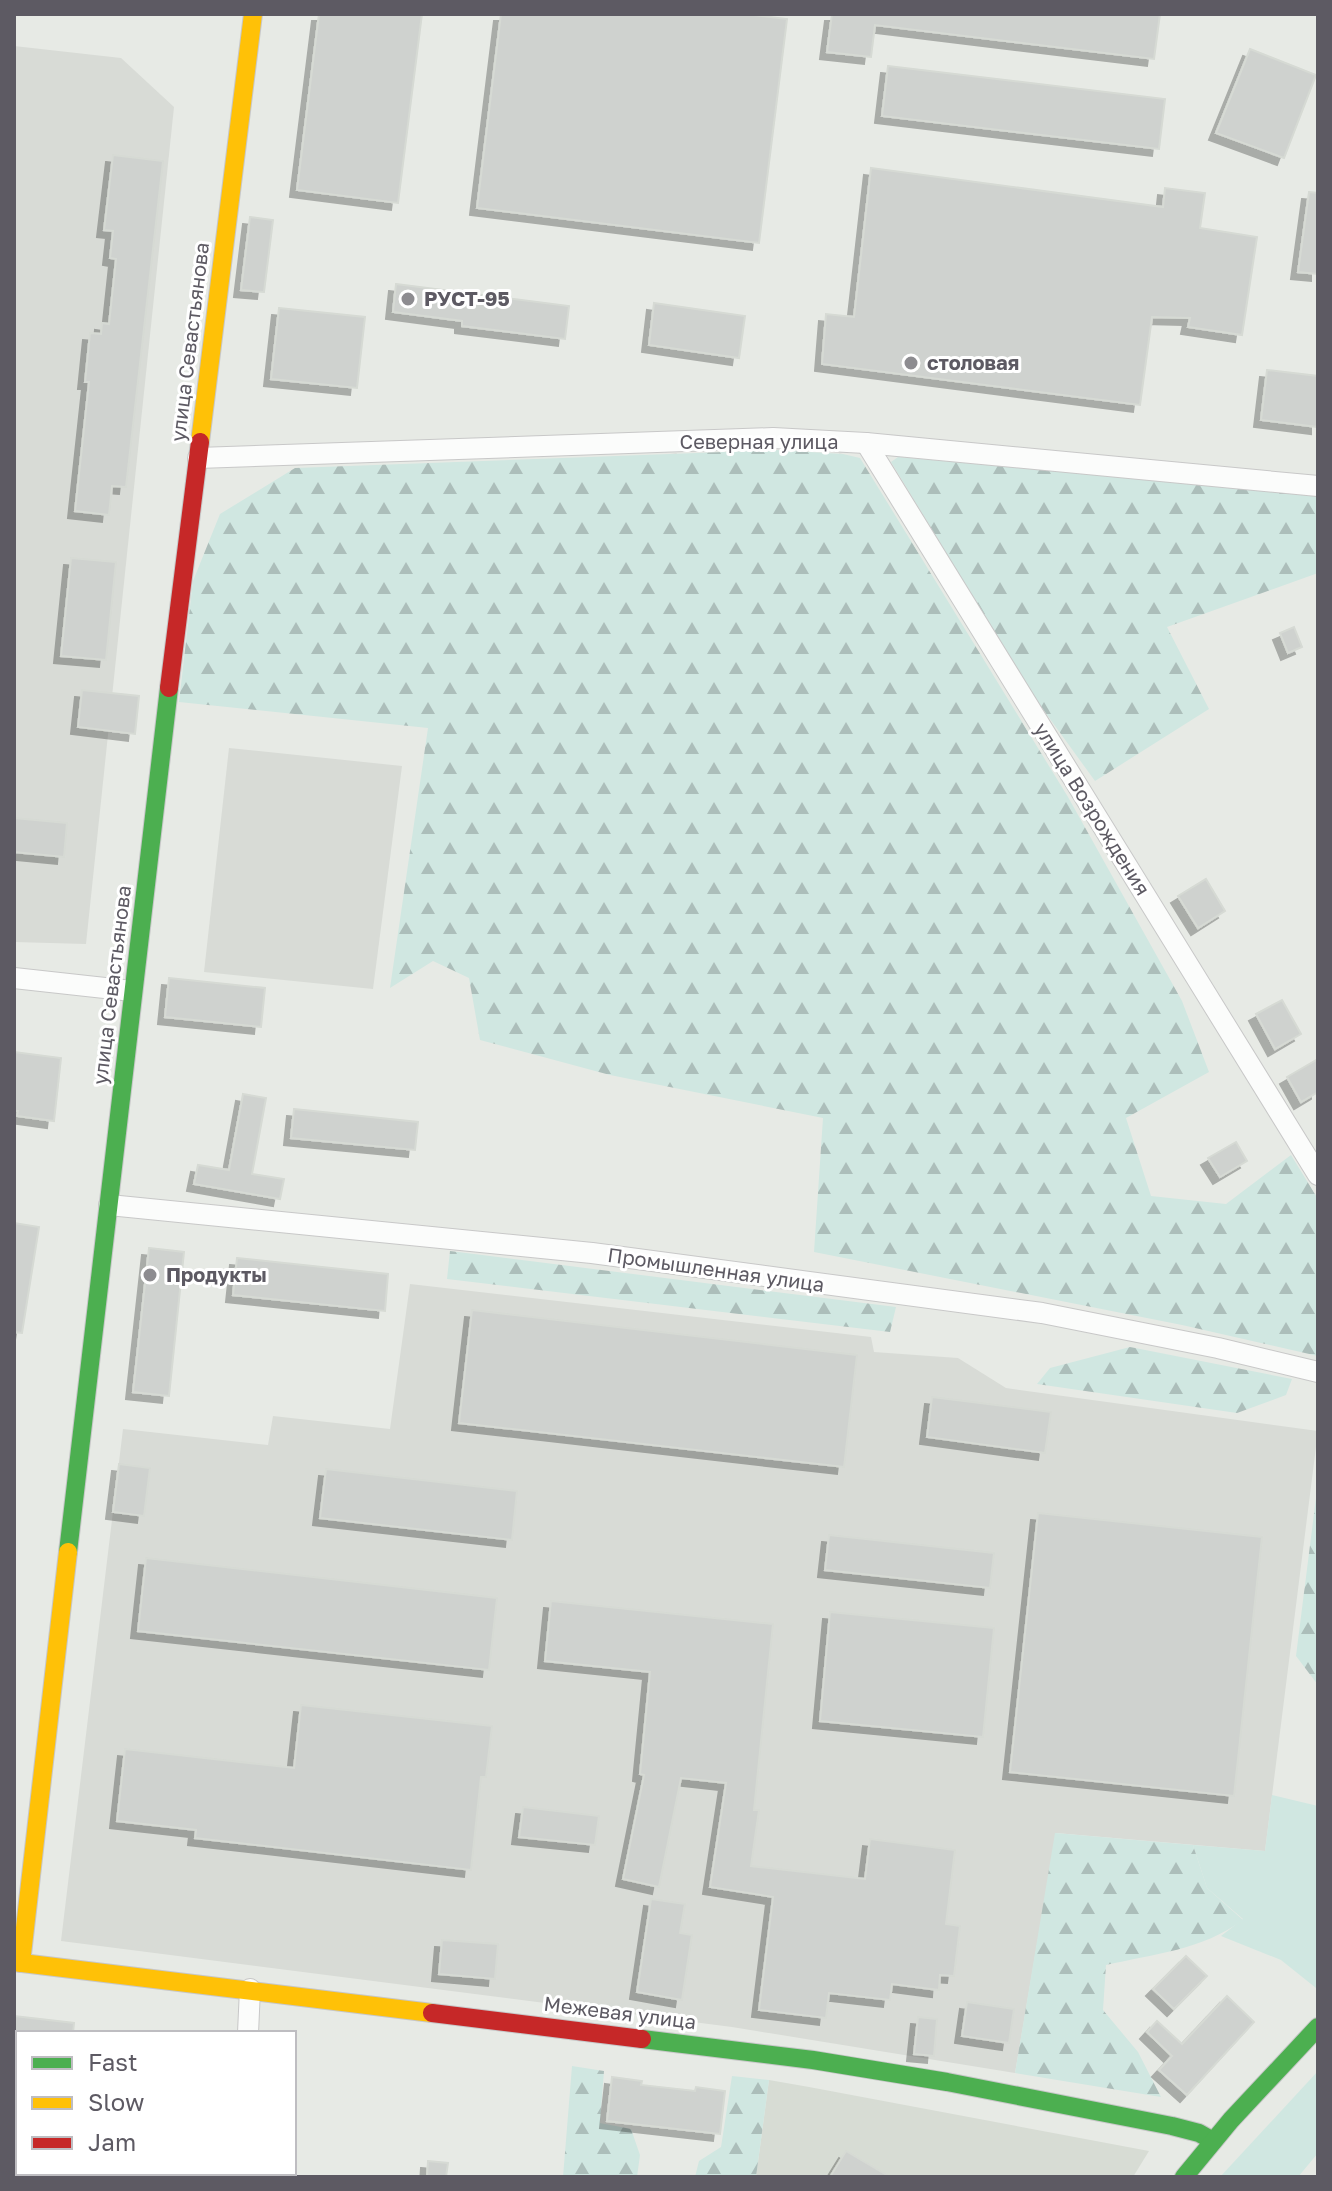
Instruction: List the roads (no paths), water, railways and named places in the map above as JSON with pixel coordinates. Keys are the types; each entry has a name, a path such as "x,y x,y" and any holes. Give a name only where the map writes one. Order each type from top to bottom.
{"street":[{"name":"улица Севастьянова","path":"18,1962 132,991 253,14"},
{"name":"Северная улица","path":"198,458 773,438 866,443 1318,486"},
{"name":"улица Возрождения","path":"866,443 1318,1175"},
{"path":"14,978 132,991"},
{"name":"Промышленная улица","path":"109,1205 592,1253 1028,1311 1218,1348 1318,1372"},
{"name":"Межевая улица","path":"18,1962 813,2060 947,2082 1172,2126 1199,2133 1213,2141"},
{"path":"248,2031 250,1989"},
{"path":"1184,2177 1318,2027"}],"place":[{"name":"РУСТ-95","path":"408,299"},
{"name":"столовая","path":"911,363"},
{"name":"Продукты","path":"150,1275"}]}
